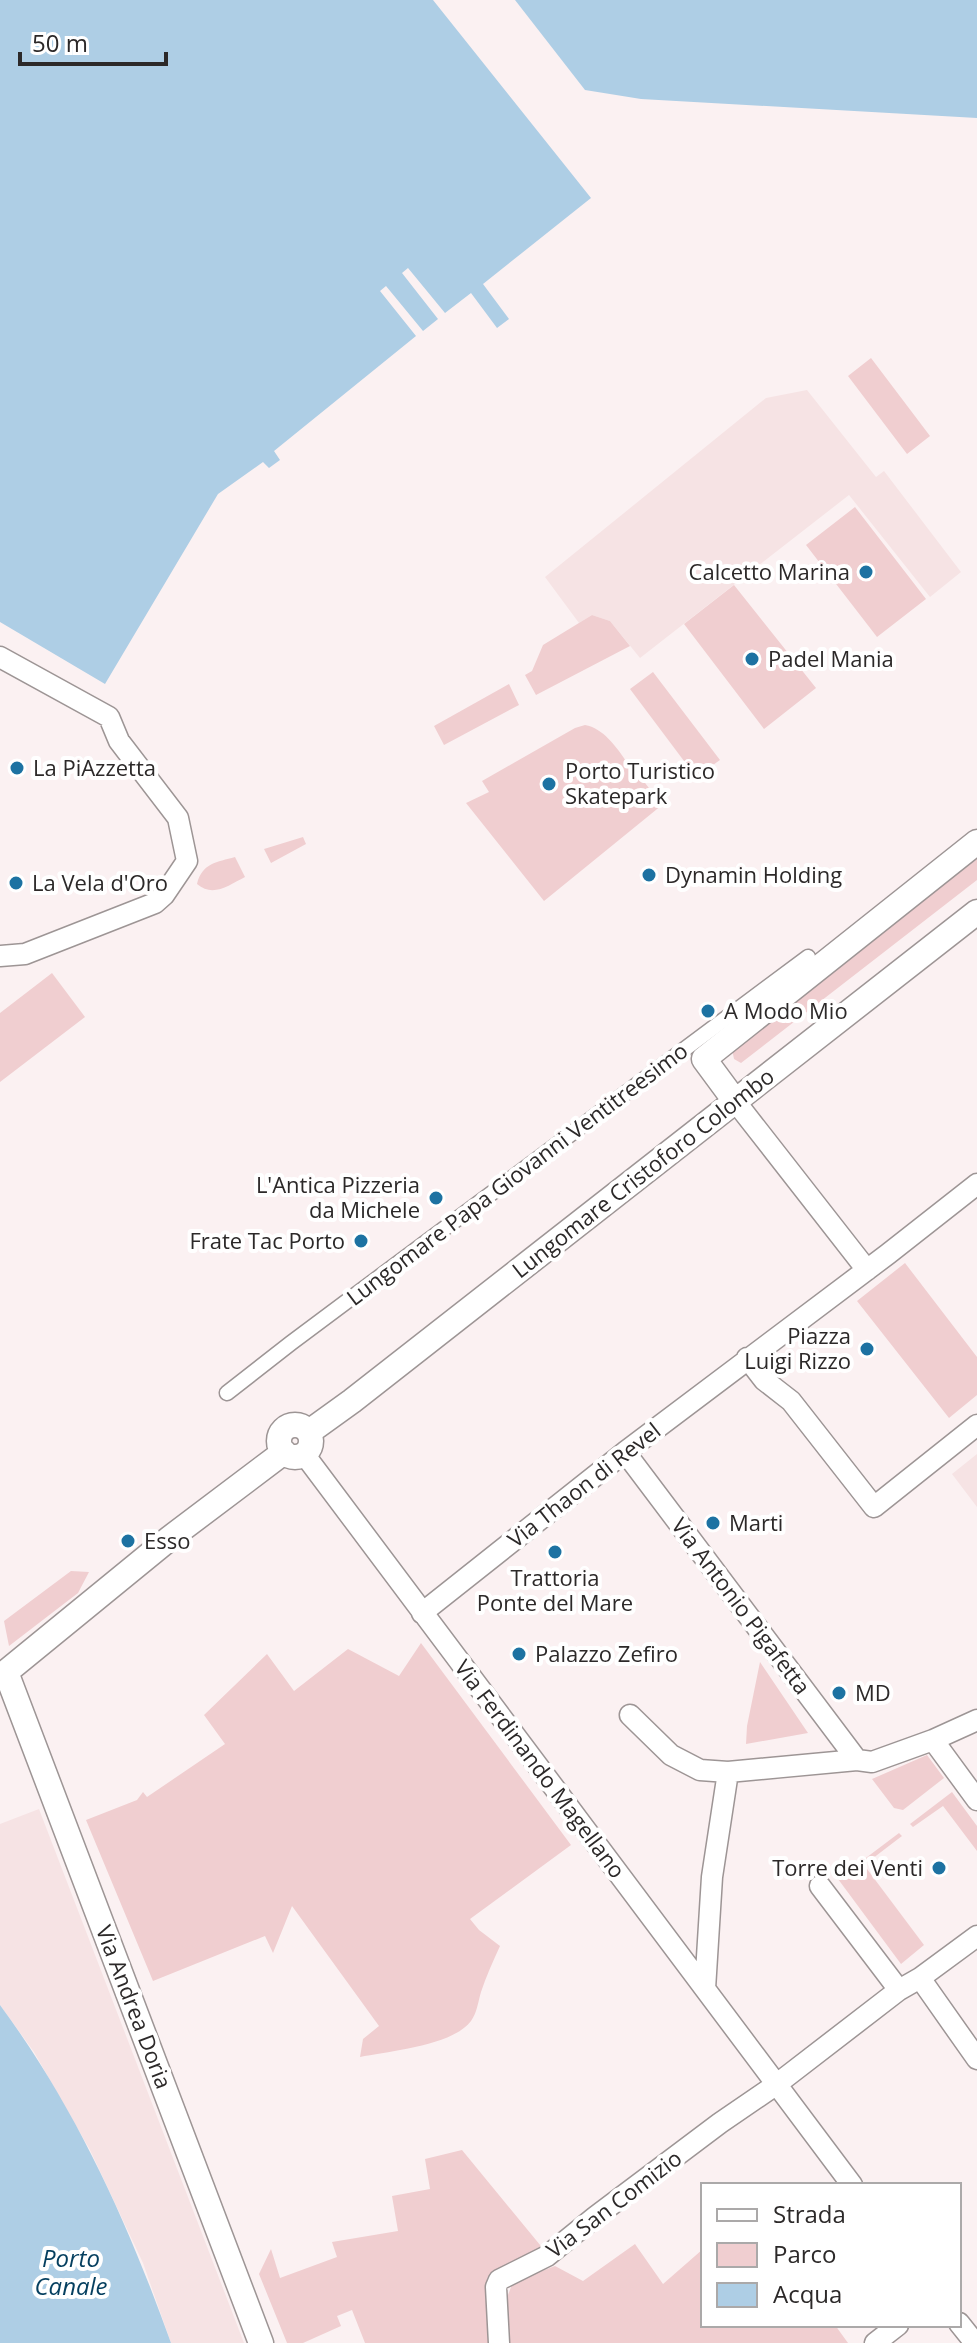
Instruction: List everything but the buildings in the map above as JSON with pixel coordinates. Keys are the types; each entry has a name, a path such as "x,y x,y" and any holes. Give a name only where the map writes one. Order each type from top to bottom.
{"street":[{"path":"0,657 109,717 119,741 178,818 187,861 155,903 25,954 0,956"},
{"name":"Lungomare Papa Giovanni Ventitreesimo","path":"735,1101 704,1059 977,842"},
{"name":"Lungomare Cristoforo Colombo","path":"6,1672 170,1538 299,1446 352,1401 977,912"},
{"name":"Lungomare Papa Giovanni Ventitreesimo","path":"227,1393 808,957"},
{"path":"735,1101 867,1270"},
{"name":"Via Thaon di Revel","path":"422,1613 625,1452 977,1184"},
{"path":"747,1358 764,1380 791,1401 874,1507 977,1425"},
{"name":"Via Ferdinando Magellano","path":"299,1446 851,2183"},
{"name":"Via Antonio Pigafetta","path":"625,1452 857,1760"},
{"name":"Via Andrea Doria","path":"6,1672 261,2343"},
{"path":"630,1715 671,1755 700,1770 734,1771 857,1760 872,1762 977,1720"},
{"path":"933,1740 977,1800"},
{"path":"705,1989 712,1877 734,1771"},
{"path":"820,1886 899,1990"},
{"path":"777,2084 899,1990 977,1936"},
{"path":"920,1978 977,2059"},
{"name":"Via San Comizio","path":"499,2343 496,2287 499,2280 547,2256 720,2123 777,2084"},
{"path":"961,2326 975,2343"},
{"path":"875,2343 895,2327"}],"shaded area":[{"path":"807,390 876,477 884,471 961,572 930,597 849,495 640,658 610,621 592,615 579,623 545,577 766,398"},
{"path":"977,1454 977,1507 952,1474"},
{"path":"39,1809 244,2343 171,2343 143,2263 90,2150 34,2052 0,2005 0,1824"}],"green space":[{"path":"871,358 930,436 907,454 848,376"},
{"name":"Calcetto Marina","path":"855,507 926,599 877,637 806,545"},
{"name":"Padel Mania","path":"734,585 816,688 764,729 684,624"},
{"path":"592,615 610,621 630,646 536,695 525,675 532,671 543,645"},
{"path":"653,672 720,760 696,777 630,689"},
{"path":"509,684 519,705 444,745 434,726"},
{"path":"585,725 609,739 662,805 544,901 466,803 489,792 482,781"},
{"path":"303,837 306,844 271,863 264,849"},
{"path":"235,857 245,877 215,890 197,884 206,868"},
{"path":"977,859 977,880 741,1063 734,1059 732,1049"},
{"path":"52,973 85,1017 0,1082 0,1013"},
{"path":"905,1263 977,1357 977,1395 949,1418 857,1301"},
{"path":"71,1571 89,1572 78,1593 9,1646 4,1621"},
{"path":"421,1643 571,1845 470,1919 500,1946 471,2021 435,2042 360,2057 363,2039 379,2026 292,1906 273,1953 265,1936 153,1981 86,1820 137,1800 143,1792 147,1797 225,1744 204,1715 267,1654 294,1691 348,1649 399,1676"},
{"path":"760,1662 808,1733 746,1744"},
{"path":"927,1755 944,1778 903,1810 894,1808 872,1779"},
{"path":"952,1792 977,1826 977,1851 943,1806 913,1827 910,1824"},
{"path":"899,1833 902,1836 864,1865 924,1945 901,1964 838,1879"},
{"path":"462,2150 545,2251 487,2278 492,2343 365,2343 352,2310 337,2316 341,2326 303,2343 287,2343 259,2274 271,2249 280,2278 337,2257 332,2242 398,2231 392,2196 430,2189 425,2159"},
{"path":"635,2244 663,2284 701,2251 701,2327 836,2327 848,2343 510,2343 503,2308 513,2282 555,2266 583,2281"}],"water":[{"path":"0,0 433,0 591,198 483,284 509,319 497,328 471,293 445,313 408,268 402,273 438,319 423,331 386,286 380,291 416,336 274,451 280,460 269,468 263,462 218,494 105,684 0,622"},
{"path":"515,0 977,0 977,118 641,99 585,90"},
{"name":"Porto Canale","path":"0,2005 53,2084 98,2168 137,2254 171,2343 0,2343"}],"place":[{"name":"Calcetto Marina","path":"866,572"},
{"name":"Padel Mania","path":"752,659"},
{"name":"La PiAzzetta","path":"17,768"},
{"name":"Porto Turistico Skatepark","path":"549,784"},
{"name":"Dynamin Holding","path":"649,875"},
{"name":"La Vela d'Oro","path":"16,883"},
{"name":"A Modo Mio","path":"708,1011"},
{"name":"L'Antica Pizzeria da Michele","path":"436,1198"},
{"name":"Frate Tac Porto","path":"361,1241"},
{"name":"Piazza Luigi Rizzo","path":"867,1349"},
{"name":"Marti","path":"713,1523"},
{"name":"Esso","path":"128,1541"},
{"name":"Trattoria Ponte del Mare","path":"555,1552"},
{"name":"Palazzo Zefiro","path":"519,1654"},
{"name":"MD","path":"839,1693"},
{"name":"Torre dei Venti","path":"939,1868"}]}
